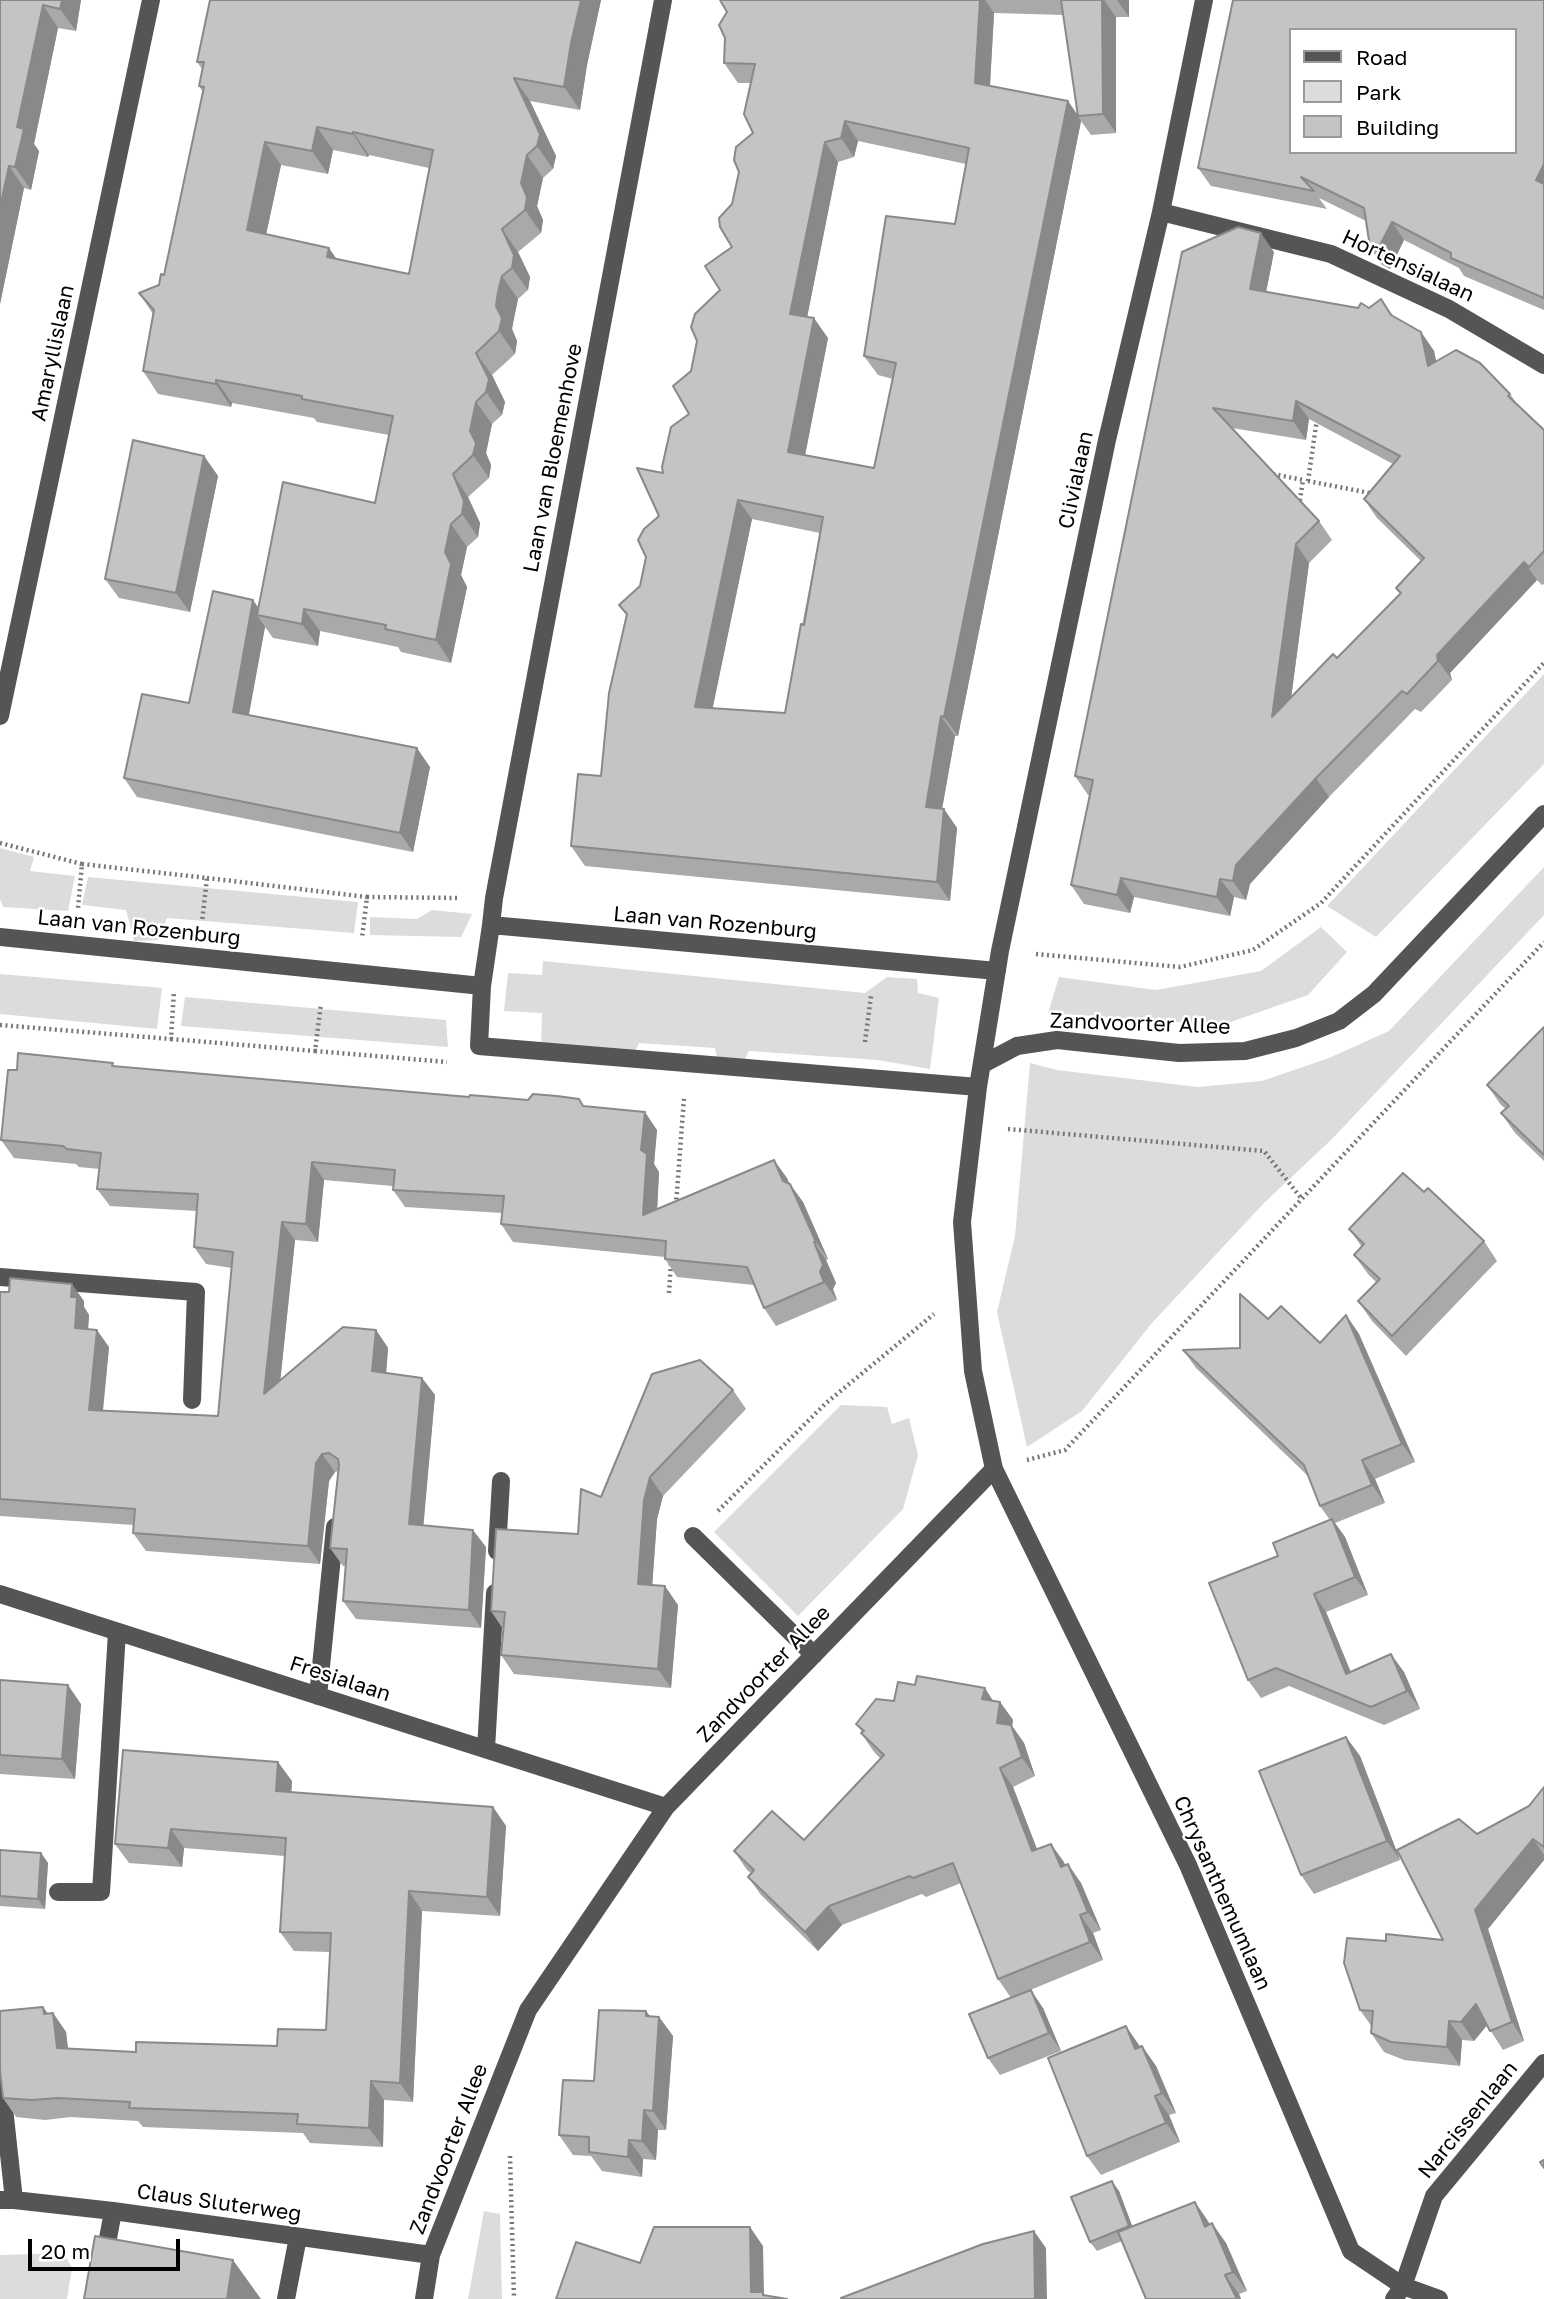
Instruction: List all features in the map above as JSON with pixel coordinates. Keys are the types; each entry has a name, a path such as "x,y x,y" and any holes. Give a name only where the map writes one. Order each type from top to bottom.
{"street":[{"name":"Amaryllislaan","path":"0,716 151,0"},
{"name":"Laan van Bloemenhove","path":"491,925 663,0"},
{"name":"Clivialaan","path":"997,971 1107,440 1161,212 1204,0"},
{"name":"Hortensialaan","path":"1161,212 1331,254 1449,309 1544,365"},
{"name":"Zandvoorter Allee","path":"983,1064 1017,1046 1058,1040 1179,1053 1245,1051 1296,1038 1339,1021 1374,994 1544,814"},
{"path":"491,925 482,986 479,1046 978,1087"},
{"name":"Laan van Rozenburg","path":"491,925 997,971"},
{"name":"Laan van Rozenburg","path":"0,937 482,986"},
{"path":"994,1469 973,1371 962,1222 978,1087 997,971"},
{"path":"0,1276 196,1292 192,1400"},
{"name":"Zandvoorter Allee","path":"424,2299 431,2255 528,2010 666,1807 994,1469"},
{"name":"Chrysanthemumlaan","path":"994,1469 1188,1865 1351,2251 1399,2293 1439,2299"},
{"path":"486,1749 501,1481"},
{"path":"318,1696 337,1509"},
{"path":"693,1536 814,1654"},
{"name":"Fresialaan","path":"0,1594 666,1807"},
{"path":"58,1892 101,1892 117,1632"},
{"name":"Narcissenlaan","path":"1399,2293 1434,2196 1544,2063"},
{"path":"0,2071 7,2200"},
{"name":"Claus Sluterweg","path":"7,2200 114,2211 431,2255"},
{"path":"97,2299 114,2211"},
{"path":"286,2299 298,2237"}],"path":[{"path":"1299,506 1318,415"},
{"path":"1271,474 1376,494"},
{"path":"1000,951 1180,967 1253,950 1321,903 1544,663"},
{"path":"0,843 82,864 368,897 494,898"},
{"path":"75,944 82,864"},
{"path":"198,957 207,878"},
{"path":"358,973 368,897"},
{"path":"994,1469 1065,1450 1544,942"},
{"path":"171,1039 177,955"},
{"path":"861,1078 875,960"},
{"path":"315,1051 325,970"},
{"path":"0,1025 463,1063 479,1046"},
{"path":"675,1212 687,1064"},
{"path":"974,1126 1264,1151 1301,1198"},
{"path":"668,1293 672,1252"},
{"path":"693,1536 826,1404 967,1287"},
{"path":"489,2107 511,2159 514,2299"}],"green space":[{"path":"1544,674 1544,764 1376,937 1327,906"},
{"path":"0,848 34,857 30,871 75,876 68,911 3,907 0,899"},
{"path":"1544,867 1544,915 1332,1139 1264,1203 1152,1323 1082,1411 1027,1447 997,1312 1015,1236 1030,1063 1057,1070 1198,1087 1262,1081 1329,1058 1389,1031"},
{"path":"88,877 358,902 354,933 167,918 158,940 134,941 126,910 82,905"},
{"path":"432,910 472,914 461,937 370,935 370,917 417,919"},
{"path":"1321,927 1347,952 1308,995 1222,1025 1048,1013 1059,977 1156,990 1261,971"},
{"path":"543,961 865,993 887,977 917,979 918,993 939,998 930,1069 878,1060 749,1051 737,1075 720,1071 715,1048 639,1043 633,1056 541,1048 542,1013 504,1011 508,973 542,975"},
{"path":"0,974 162,988 157,1029 0,1014"},
{"path":"185,997 446,1020 448,1047 181,1026"},
{"path":"841,1405 887,1407 892,1424 909,1418 918,1455 903,1509 798,1616 714,1532"},
{"path":"484,2211 500,2214 502,2299 468,2299"},
{"path":"64,2253 72,2268 67,2299 0,2299 0,2255"}],"building":[{"path":"0,0 62,0 60,9 43,5 17,127 24,129 15,167 9,166 0,207"},
{"path":"210,0 581,0 564,87 514,78 540,134 537,146 527,155 521,183 527,197 525,210 502,229 514,255 512,268 502,276 498,292 496,306 502,318 499,331 476,353 489,379 486,392 476,402 473,416 470,431 476,443 473,455 453,474 464,501 462,514 451,524 445,552 451,564 436,640 385,629 386,625 304,609 302,624 257,615 283,482 375,503 393,416 216,380 216,384 143,371 154,310 139,293 159,285 161,274 164,275 204,87 199,86 204,62 197,62","holes":["317,127 433,150 409,274 327,257 329,248 247,230 265,142 312,151"]},
{"path":"720,0 980,0 975,83 1068,101 944,717 941,716 926,807 944,809 937,882 571,846 578,774 601,776 609,693 627,614 619,605 640,586 646,557 638,540 644,529 659,516 637,468 663,473 671,427 689,414 673,386 691,371 697,341 691,327 695,314 720,290 705,266 732,247 720,227 719,218 732,204 739,172 734,160 736,147 753,133 744,114 755,64 724,63 725,38 719,25 727,12","holes":["845,121 969,148 955,224 886,216 864,356 896,363 874,468 788,452 814,318 790,314 825,142 841,138","738,500 823,517 785,713 695,707"]},
{"path":"1061,0 1102,0 1103,114 1078,116"},
{"path":"1233,0 1544,0 1544,164 1536,180 1544,184 1544,298 1451,258 1451,253 1392,222 1377,251 1370,247 1364,208 1301,177 1314,191 1198,168"},
{"path":"1238,227 1261,233 1250,289 1358,308 1361,303 1369,308 1381,299 1391,315 1421,332 1428,366 1456,350 1480,363 1510,394 1508,396 1544,430 1544,551 1529,567 1524,562 1437,655 1438,661 1407,694 1402,691 1316,778 1236,865 1233,881 1220,879 1217,897 1121,878 1117,895 1071,885 1093,780 1075,776 1182,252","holes":["1296,401 1400,456 1364,499 1424,558 1396,588 1401,593 1337,658 1333,654 1272,717 1296,544 1319,521 1213,408 1293,421"]},
{"path":"133,440 204,456 176,593 105,579"},
{"path":"213,591 253,600 233,712 417,748 400,833 124,778 142,694 189,703"},
{"path":"1544,1027 1544,1155 1501,1113 1509,1106 1487,1085"},
{"path":"18,1053 113,1063 112,1066 469,1097 528,1100 533,1094 557,1096 579,1099 583,1106 645,1112 641,1150 647,1154 643,1215 774,1160 783,1181 790,1184 816,1242 823,1265 820,1272 824,1282 764,1308 747,1267 665,1259 666,1241 501,1224 504,1196 393,1190 395,1170 312,1162 306,1224 282,1222 264,1394 343,1327 376,1330 372,1371 422,1378 409,1524 473,1530 469,1610 343,1601 347,1549 330,1548 339,1465 338,1459 329,1453 322,1454 316,1463 308,1546 133,1533 135,1509 0,1499 0,1292 9,1292 10,1278 72,1284 71,1297 77,1297 75,1328 97,1330 89,1410 218,1416 233,1252 194,1247 198,1194 97,1189 101,1153 1,1140 8,1070 17,1070"},
{"path":"1403,1173 1424,1192 1428,1188 1484,1241 1392,1336 1358,1301 1380,1279 1354,1255 1364,1244 1349,1229"},
{"path":"1240,1294 1268,1319 1281,1306 1320,1343 1346,1315 1402,1444 1362,1460 1372,1485 1320,1506 1304,1465 1183,1350 1240,1348"},
{"path":"700,1360 733,1390 650,1477 644,1500 638,1584 665,1586 658,1669 501,1655 505,1612 491,1611 496,1529 578,1534 581,1489 601,1497 652,1374"},
{"path":"1332,1519 1355,1577 1314,1594 1346,1674 1391,1654 1407,1691 1371,1707 1276,1668 1248,1680 1209,1583 1278,1556 1273,1543"},
{"path":"917,1676 985,1688 982,1699 1000,1702 997,1723 1011,1725 1022,1757 1000,1768 1032,1851 1051,1844 1061,1867 1068,1864 1088,1912 1080,1915 1090,1942 998,1979 953,1863 829,1906 805,1932 748,1877 754,1870 734,1851 772,1811 804,1840 884,1755 861,1733 864,1731 856,1724 876,1699 894,1701 898,1682 915,1685"},
{"path":"0,1680 68,1685 62,1759 0,1755"},
{"path":"1346,1737 1387,1841 1301,1875 1259,1771"},
{"path":"123,1750 278,1762 276,1791 493,1807 487,1897 409,1891 400,2083 371,2081 369,2128 297,2124 298,2114 129,2108 130,2102 3,2098 0,2011 43,2007 44,2014 53,2013 57,2048 136,2052 136,2042 277,2046 278,2029 326,2030 331,1933 280,1932 286,1838 171,1829 168,1848 115,1844"},
{"path":"1544,1787 1544,1847 1533,1839 1475,1910 1512,2022 1490,2031 1476,2004 1461,2022 1449,2021 1447,2047 1391,2042 1371,2033 1373,2011 1360,2010 1344,1963 1347,1938 1386,1941 1386,1934 1443,1940 1397,1850 1459,1819 1477,1834 1529,1806"},
{"path":"0,1850 41,1853 38,1899 0,1896"},
{"path":"1031,1990 1049,2033 988,2058 969,2014"},
{"path":"599,2010 646,2011 646,2016 659,2017 653,2111 644,2110 642,2141 629,2140 628,2157 589,2152 589,2137 559,2135 563,2080 594,2081"},
{"path":"1126,2026 1135,2049 1142,2046 1162,2093 1155,2096 1166,2123 1087,2156 1048,2058"},
{"path":"1112,2181 1129,2226 1090,2242 1071,2197"},
{"path":"1195,2202 1205,2227 1212,2223 1233,2272 1225,2275 1237,2299 1146,2299 1118,2232"},
{"path":"654,2227 750,2227 751,2292 763,2292 763,2295 787,2299 556,2299 576,2242 640,2263"},
{"path":"1034,2231 1035,2299 841,2299 983,2244"},
{"path":"95,2236 233,2260 227,2299 84,2299"}]}
